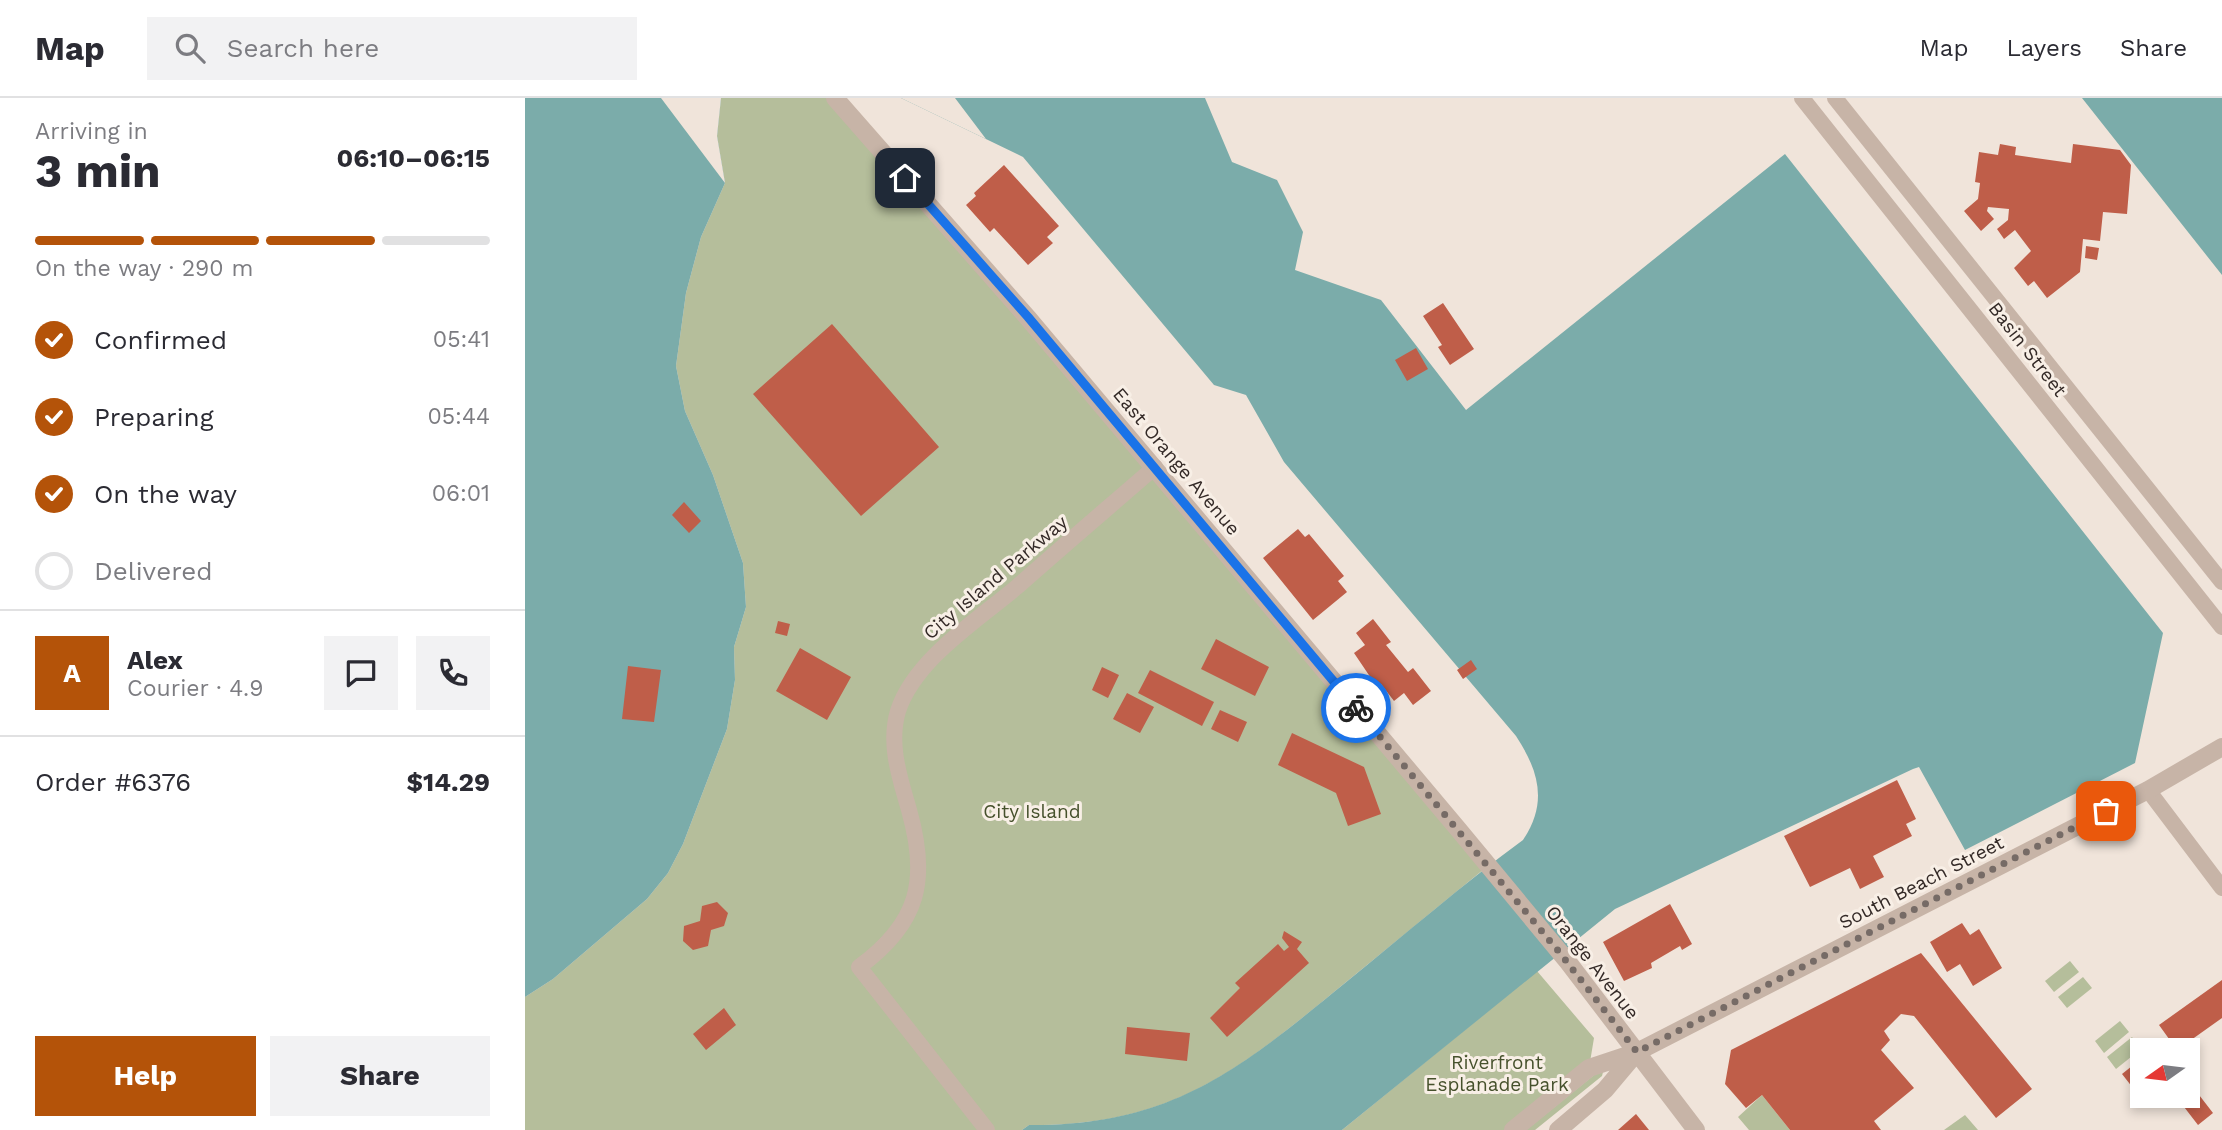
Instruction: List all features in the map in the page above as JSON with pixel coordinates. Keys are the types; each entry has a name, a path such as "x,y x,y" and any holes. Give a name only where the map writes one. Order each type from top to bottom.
{"street":[{"name":"East Orange Avenue","path":"835,98 1028,317 1480,856"},
{"name":"Basin Street","path":"1802,98 2222,627"},
{"name":"Basin Street","path":"1835,98 2222,582"},
{"path":"1832,136 1852,118"},
{"path":"1926,255 1946,237"},
{"path":"1986,330 2007,313"},
{"name":"City Island Parkway","path":"987,1130 859,967 894,939 914,902 921,859 897,772 894,737 899,711 934,656 1154,467"},
{"path":"2118,495 2138,477"},
{"name":"South Beach Street","path":"1513,1130 1588,1068 1637,1052 2148,790 2222,747"},
{"path":"2148,790 2222,888"},
{"name":"Orange Avenue","path":"1480,856 1568,962 1696,1130"},
{"name":"South Beach Street","path":"1558,1130 1605,1090 1637,1052"}],"green space":[{"name":"City Island","path":"721,98 829,98 1489,865 1268,1045 1199,1088 1162,1104 1123,1116 1079,1123 1029,1125 1022,1130 525,1130 525,997 553,979 647,899 668,873 683,844 727,729 735,680 734,647 746,607 743,563 713,475 685,411 676,366 686,293 701,237 725,183 717,136"},
{"path":"2070,961 2079,972 2054,992 2045,981"},
{"name":"Riverfront Esplanade Park","path":"1537,971 1594,1038 1589,1068 1513,1130 1342,1130"},
{"path":"2083,977 2092,988 2067,1008 2058,997"},
{"path":"2120,1021 2129,1032 2104,1053 2095,1041"},
{"path":"2130,1039 2130,1058 2116,1069 2107,1057"},
{"path":"1599,1071 1603,1072 1602,1076 1535,1130 1526,1130"},
{"path":"1762,1095 1790,1130 1749,1130 1738,1117"},
{"path":"1965,1115 1978,1130 1944,1130"}],"water":[{"path":"525,98 721,98 717,136 725,183 701,237 686,293 676,366 685,411 713,475 743,563 746,607 734,647 735,680 727,729 683,844 668,873 647,899 553,979 525,997"},
{"path":"901,98 1205,98 1232,162 1277,180 1303,232 1295,270 1381,300 1466,410 1785,154 2163,633 2135,763 1965,850 1919,767 1913,769 1615,909 1342,1130 1022,1130 1029,1125 1079,1123 1124,1115 1164,1103 1201,1087 1237,1066 1307,1014 1455,892 1523,840 1536,813 1537,787 1530,762 1516,736 1284,462 1246,395 1214,385 1023,157"},
{"path":"2082,98 2222,98 2222,275"}],"pier":[{"path":"661,98 721,98 717,136 725,183"},
{"path":"901,98 955,98 986,139"}],"building":[{"path":"2000,144 2016,147 2015,155 2071,163 2073,144 2120,150 2131,165 2127,214 2103,212 2100,241 2083,239 2080,272 2047,298 2034,281 2028,286 2014,268 2031,251 2015,230 2004,239 1997,229 2008,220 2009,209 1988,207 1987,211 1994,219 1981,231 1964,211 1978,199 1980,183 1975,182 1979,152 1998,155"},
{"path":"1004,165 1059,226 1047,237 1053,243 1028,265 994,228 990,232 966,205 976,196 974,193"},
{"path":"2086,246 2099,248 2097,260 2085,258"},
{"path":"1443,303 1474,349 1450,365 1438,347 1442,345 1423,316"},
{"path":"832,324 939,447 861,516 753,394"},
{"path":"1416,348 1428,369 1407,381 1395,360"},
{"path":"684,502 701,521 689,533 672,515"},
{"path":"1298,529 1305,537 1309,534 1344,576 1338,581 1347,592 1313,620 1263,558"},
{"path":"1373,619 1391,642 1386,645 1408,672 1413,668 1431,691 1413,705 1404,693 1394,701 1381,684 1377,687 1354,653 1365,645 1356,633"},
{"path":"778,621 790,624 787,636 775,633"},
{"path":"1216,639 1269,667 1255,696 1201,669"},
{"path":"800,648 851,677 827,720 776,691"},
{"path":"1471,660 1477,669 1463,679 1457,670"},
{"path":"628,666 661,670 654,722 622,719"},
{"path":"1102,667 1119,675 1108,698 1092,690"},
{"path":"1150,670 1214,702 1202,726 1138,693"},
{"path":"1127,693 1154,707 1140,733 1113,719"},
{"path":"1220,710 1247,722 1238,742 1211,729"},
{"path":"1292,733 1364,767 1381,814 1348,826 1336,793 1278,765"},
{"path":"1897,780 1916,819 1906,824 1912,836 1873,856 1884,877 1860,889 1850,868 1810,887 1784,836"},
{"path":"717,902 728,913 724,926 711,930 708,946 693,950 683,941 684,926 700,921 702,906"},
{"path":"1670,904 1692,944 1682,950 1680,946 1651,963 1652,968 1624,981 1603,942"},
{"path":"1962,923 1970,935 1979,929 2002,968 1973,986 1960,964 1947,972 1930,942"},
{"path":"1284,931 1302,942 1297,949 1309,963 1227,1037 1210,1018 1240,988 1235,983 1278,944 1284,951 1289,947 1282,938"},
{"path":"1921,953 2032,1089 1996,1118 1914,1016 1901,1014 1884,1031 1890,1040 1881,1050 1914,1088 1874,1121 1881,1130 1790,1130 1762,1095 1746,1108 1725,1084 1731,1050"},
{"path":"2222,980 2222,1018 2194,1038 2168,1038 2159,1025"},
{"path":"724,1008 736,1025 706,1050 693,1034"},
{"path":"1127,1027 1190,1033 1187,1061 1125,1054"},
{"path":"2130,1068 2130,1084 2122,1074"},
{"path":"2200,1096 2213,1113 2198,1125 2185,1108 2200,1108"},
{"path":"1636,1114 1649,1130 1618,1130"}],"way so far":[{"path":"1356,708 1560,953 1637,1052 2106,811"}],"route":[{"path":"905,178 1028,317 1356,708"}]}
